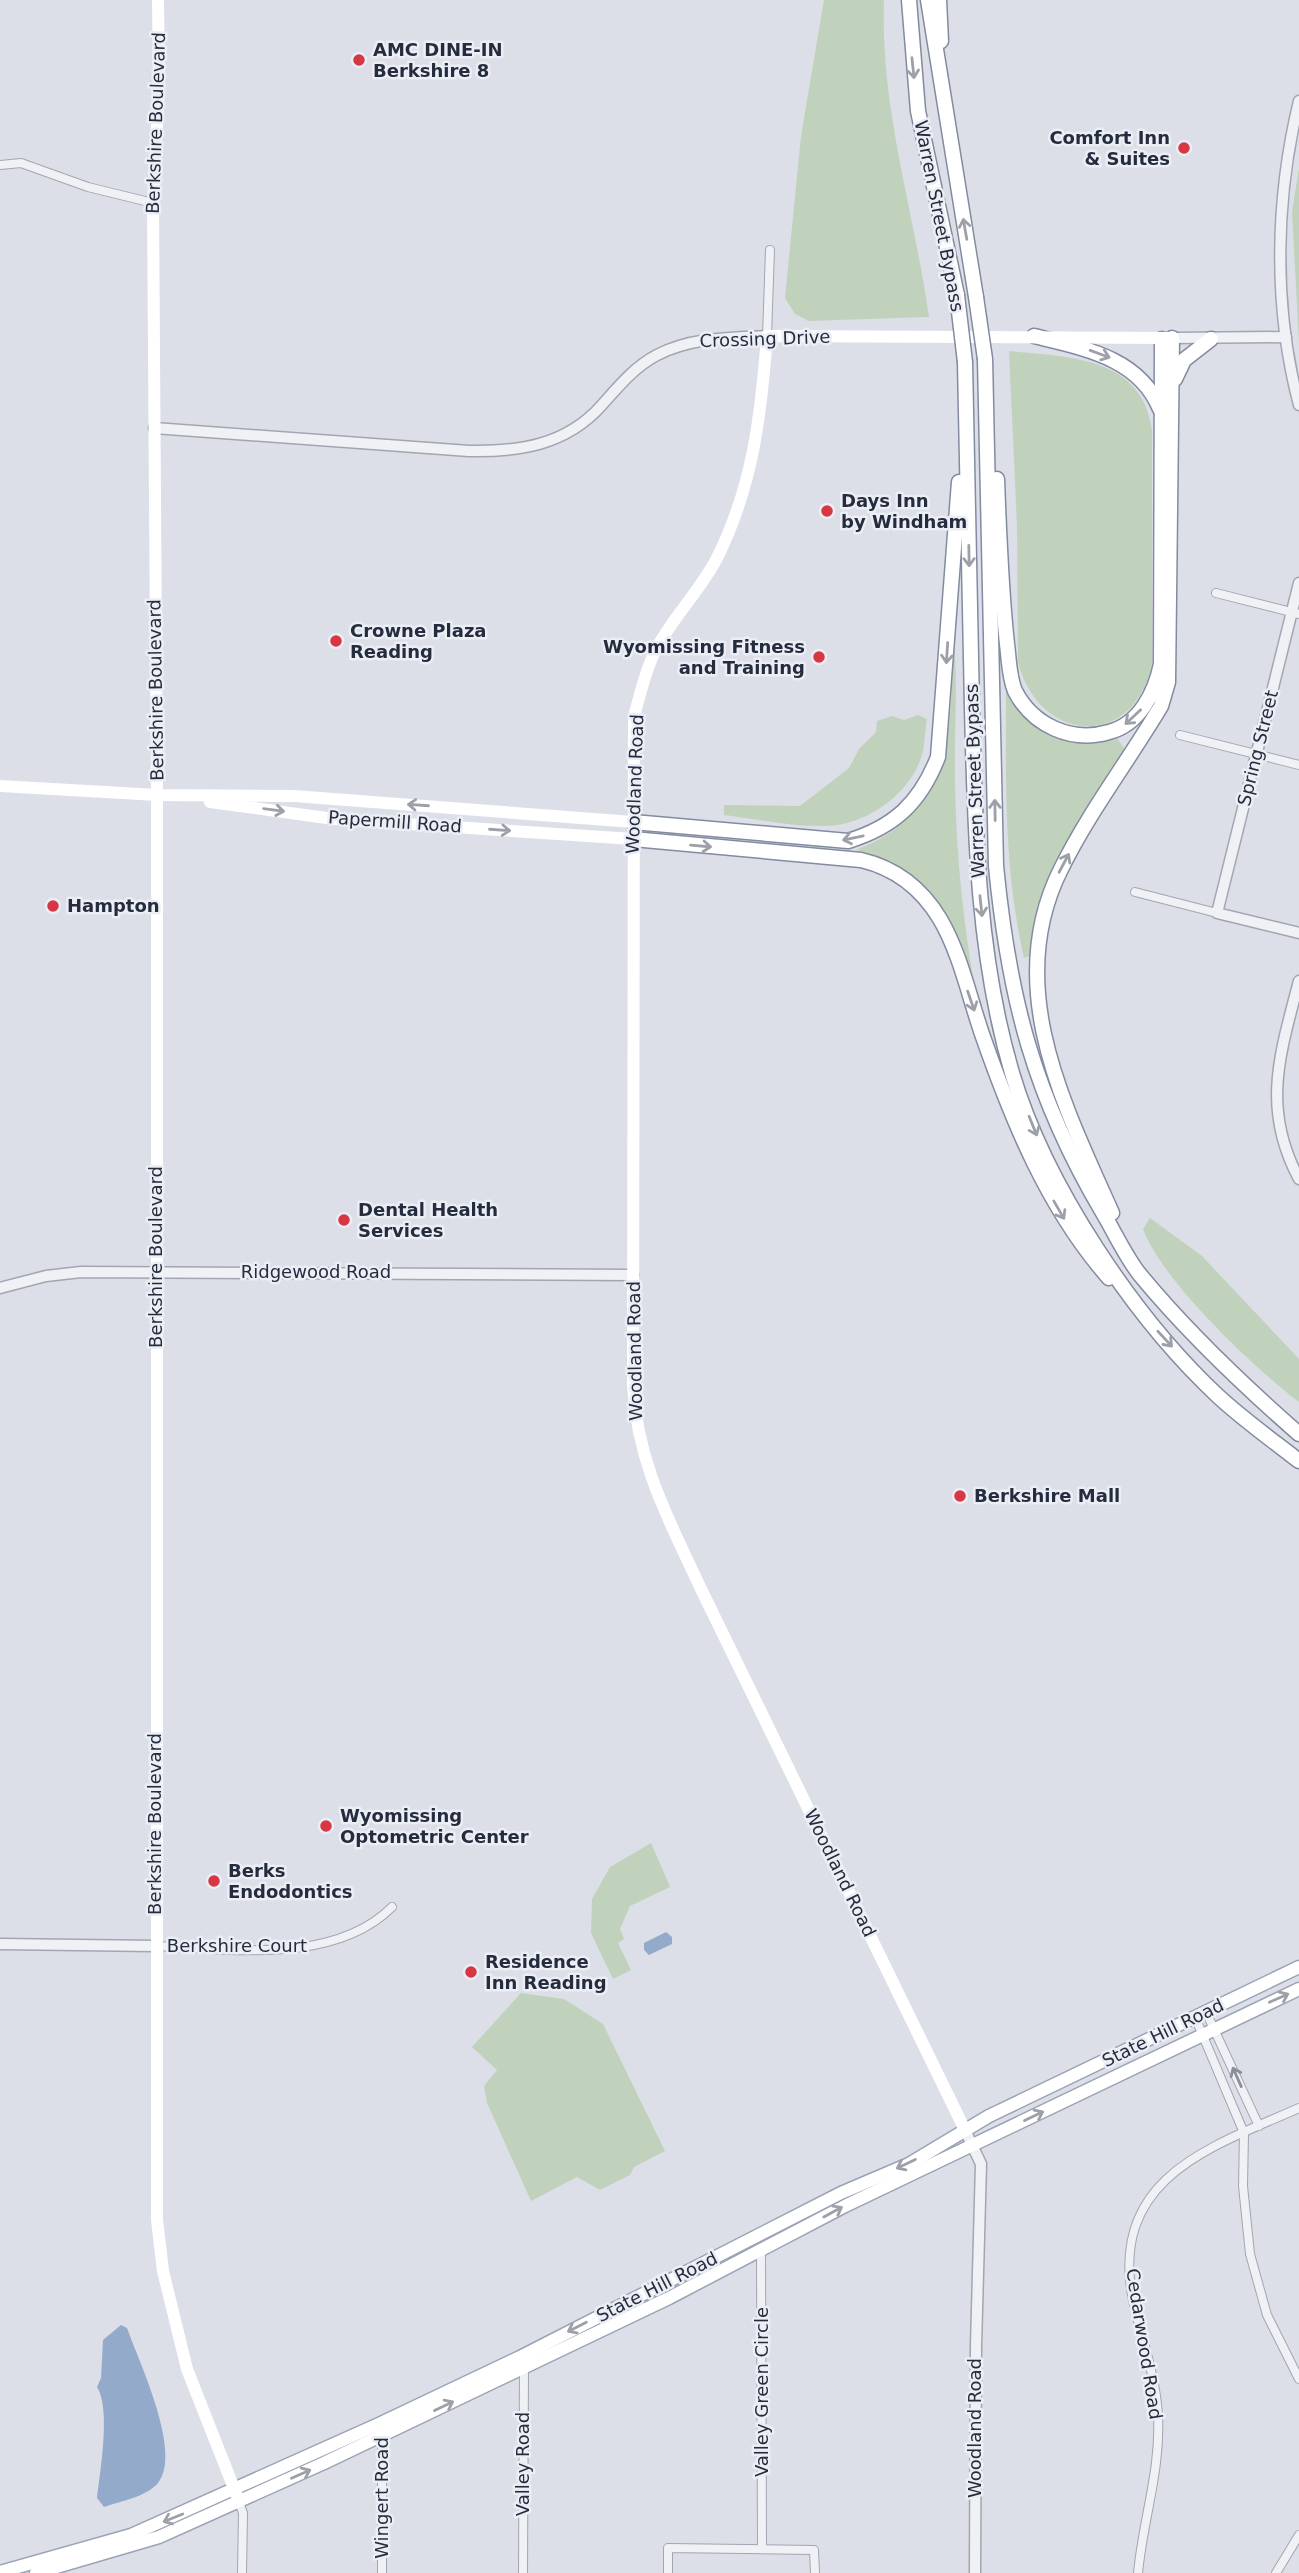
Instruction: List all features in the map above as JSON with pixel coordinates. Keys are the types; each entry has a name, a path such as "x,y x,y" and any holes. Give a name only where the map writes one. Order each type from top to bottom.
{"highway":[{"name":"Warren Street Bypass","path":"909,0 918,111 957,295 965,362 975,831 984,935 997,1015 1013,1076 1044,1155 1093,1240 1147,1320 1219,1397 1299,1461"},
{"name":"Warren Street Bypass","path":"928,0 985,359 996,866 1004,945 1032,1062 1071,1158 1140,1275 1223,1366 1299,1434"},
{"path":"939,0 945,119"},
{"path":"1034,336 1080,347 1120,363 1145,383 1162,413"},
{"path":"1140,1275 1060,1097 1042,1023 1037,974 1040,929 1060,871 1161,706 1168,682 1172,401 1167,339"},
{"path":"986,377 996,441 1001,586 1012,681 1022,701 1038,719 1071,735 1092,736 1123,726 1137,714 1157,685 1161,664 1162,413 1167,339"},
{"path":"1172,401 1180,367 1192,352 1210,339"},
{"path":"633,822 848,841 889,825 918,794 935,764 941,736 965,390"},
{"path":"633,839 861,860 887,869 915,888 940,919 950,940 990,1056 1030,1155 1057,1207 1083,1249 1147,1320"},
{"path":"1223,1366 1299,1420"}],"main road":[{"name":"Berkshire Boulevard","path":"158,0 159,83 153,203 158,795 156,2179 160,2252 187,2369 237,2496"},
{"name":"Crossing Drive","path":"767,337 1034,336 1167,339"},
{"name":"Woodland Road","path":"767,337 760,426 730,529 702,585 668,631 646,673 634,717 634,1412 640,1449 651,1481 965,2130"},
{"name":"Papermill Road","path":"0,786 158,795 300,797 633,822"},
{"name":"Papermill Road","path":"158,795 334,819 633,839"},
{"name":"State Hill Road","path":"522,2362 758,2236 909,2164 965,2130 1299,1967"},
{"name":"State Hill Road","path":"36,2573 159,2537 237,2496 762,2251 845,2206 1299,1989"},
{"name":"State Hill Road","path":"0,2572 131,2535 237,2496"}],"street":[{"path":"1299,101 1285,177 1281,224 1281,282 1286,338 1299,405"},
{"path":"0,165 20,163 88,187 153,203"},
{"name":"Woodland Road","path":"767,337 770,250"},
{"name":"Crossing Drive","path":"154,428 468,451 516,450 537,446 572,430 599,408 636,369 674,347 712,338 767,337"},
{"name":"Crossing Drive","path":"1167,339 1286,338"},
{"name":"Spring Street","path":"1217,913 1256,754 1295,613 1299,583"},
{"path":"1216,593 1295,613"},
{"path":"1180,735 1299,765"},
{"path":"1135,892 1299,933"},
{"path":"1299,981 1277,1069 1276,1098 1280,1132 1299,1180"},
{"name":"Ridgewood Road","path":"0,1288 61,1274 156,1272 633,1275"},
{"name":"Berkshire Court","path":"155,1946 297,1948 323,1945 369,1926 392,1907"},
{"path":"0,1944 155,1946"},
{"path":"1201,2015 1259,2126"},
{"path":"1209,2031 1246,2131 1245,2224 1252,2266 1267,2315 1299,2379"},
{"name":"Cedarwood Road","path":"1138,2573 1157,2474 1158,2426 1152,2366 1132,2294 1130,2249 1145,2207 1164,2180 1198,2153 1299,2108"},
{"name":"Woodland Road","path":"965,2130 981,2164 976,2346 975,2573"},
{"name":"Valley Green Circle","path":"758,2236 762,2251 762,2549"},
{"name":"Valley Road","path":"522,2362 523,2573"},
{"name":"Wingert Road","path":"382,2429 382,2573"},
{"path":"237,2496 243,2513 243,2573"},
{"path":"1276,2573 1299,2535"},
{"path":"668,2573 668,2548 814,2550 815,2573"}],"green space":[{"path":"824,0 884,0 887,80 929,317 809,321 795,314 785,298 801,136"},
{"path":"1299,168 1299,343 1292,212"},
{"path":"1009,351 1078,359 1118,374 1134,387 1145,406 1152,430 1152,663 1142,691 1127,711 1108,723 1086,726 1065,722 1045,709 1029,689 1018,662 1017,526"},
{"path":"954,641 957,838 965,922 978,1005 961,950 942,907 911,875 856,850 889,834 913,814 930,791 941,765 947,737"},
{"path":"1006,685 1026,716 1050,735 1079,742 1116,736 1127,753 1096,800 1033,954 1024,958 1009,856"},
{"path":"918,715 927,719 918,766 899,793 872,813 857,820 826,826 724,815 724,805 800,806 849,768 859,749 876,732 877,721 892,716 904,720"},
{"path":"1150,1218 1202,1256 1299,1359 1299,1402 1258,1368 1189,1298 1169,1273 1143,1229"},
{"path":"651,1843 670,1887 630,1906 620,1929 624,1939 618,1943 631,1970 613,1979 591,1933 592,1899 610,1867"},
{"path":"521,1993 564,1999 603,2024 665,2151 634,2167 630,2175 600,2190 577,2177 531,2201 487,2103 484,2086 497,2070 472,2047"}],"water":[{"path":"666,1932 672,1937 672,1944 649,1955 644,1950 644,1943"},
{"path":"121,2325 127,2328 156,2407 165,2451 164,2469 158,2483 147,2492 104,2507 97,2498 104,2425 101,2397 97,2387 101,2378 103,2340"}],"place":[{"name":"AMC DINE-IN Berkshire 8","path":"359,60"},
{"name":"Comfort Inn & Suites","path":"1184,148"},
{"name":"Days Inn by Windham","path":"827,511"},
{"name":"Crowne Plaza Reading","path":"336,641"},
{"name":"Wyomissing Fitness and Training","path":"819,657"},
{"name":"Hampton","path":"53,906"},
{"name":"Dental Health Services","path":"344,1220"},
{"name":"Berkshire Mall","path":"960,1496"},
{"name":"Wyomissing Optometric Center","path":"326,1826"},
{"name":"Berks Endodontics","path":"214,1881"},
{"name":"Residence Inn Reading","path":"471,1972"}]}
